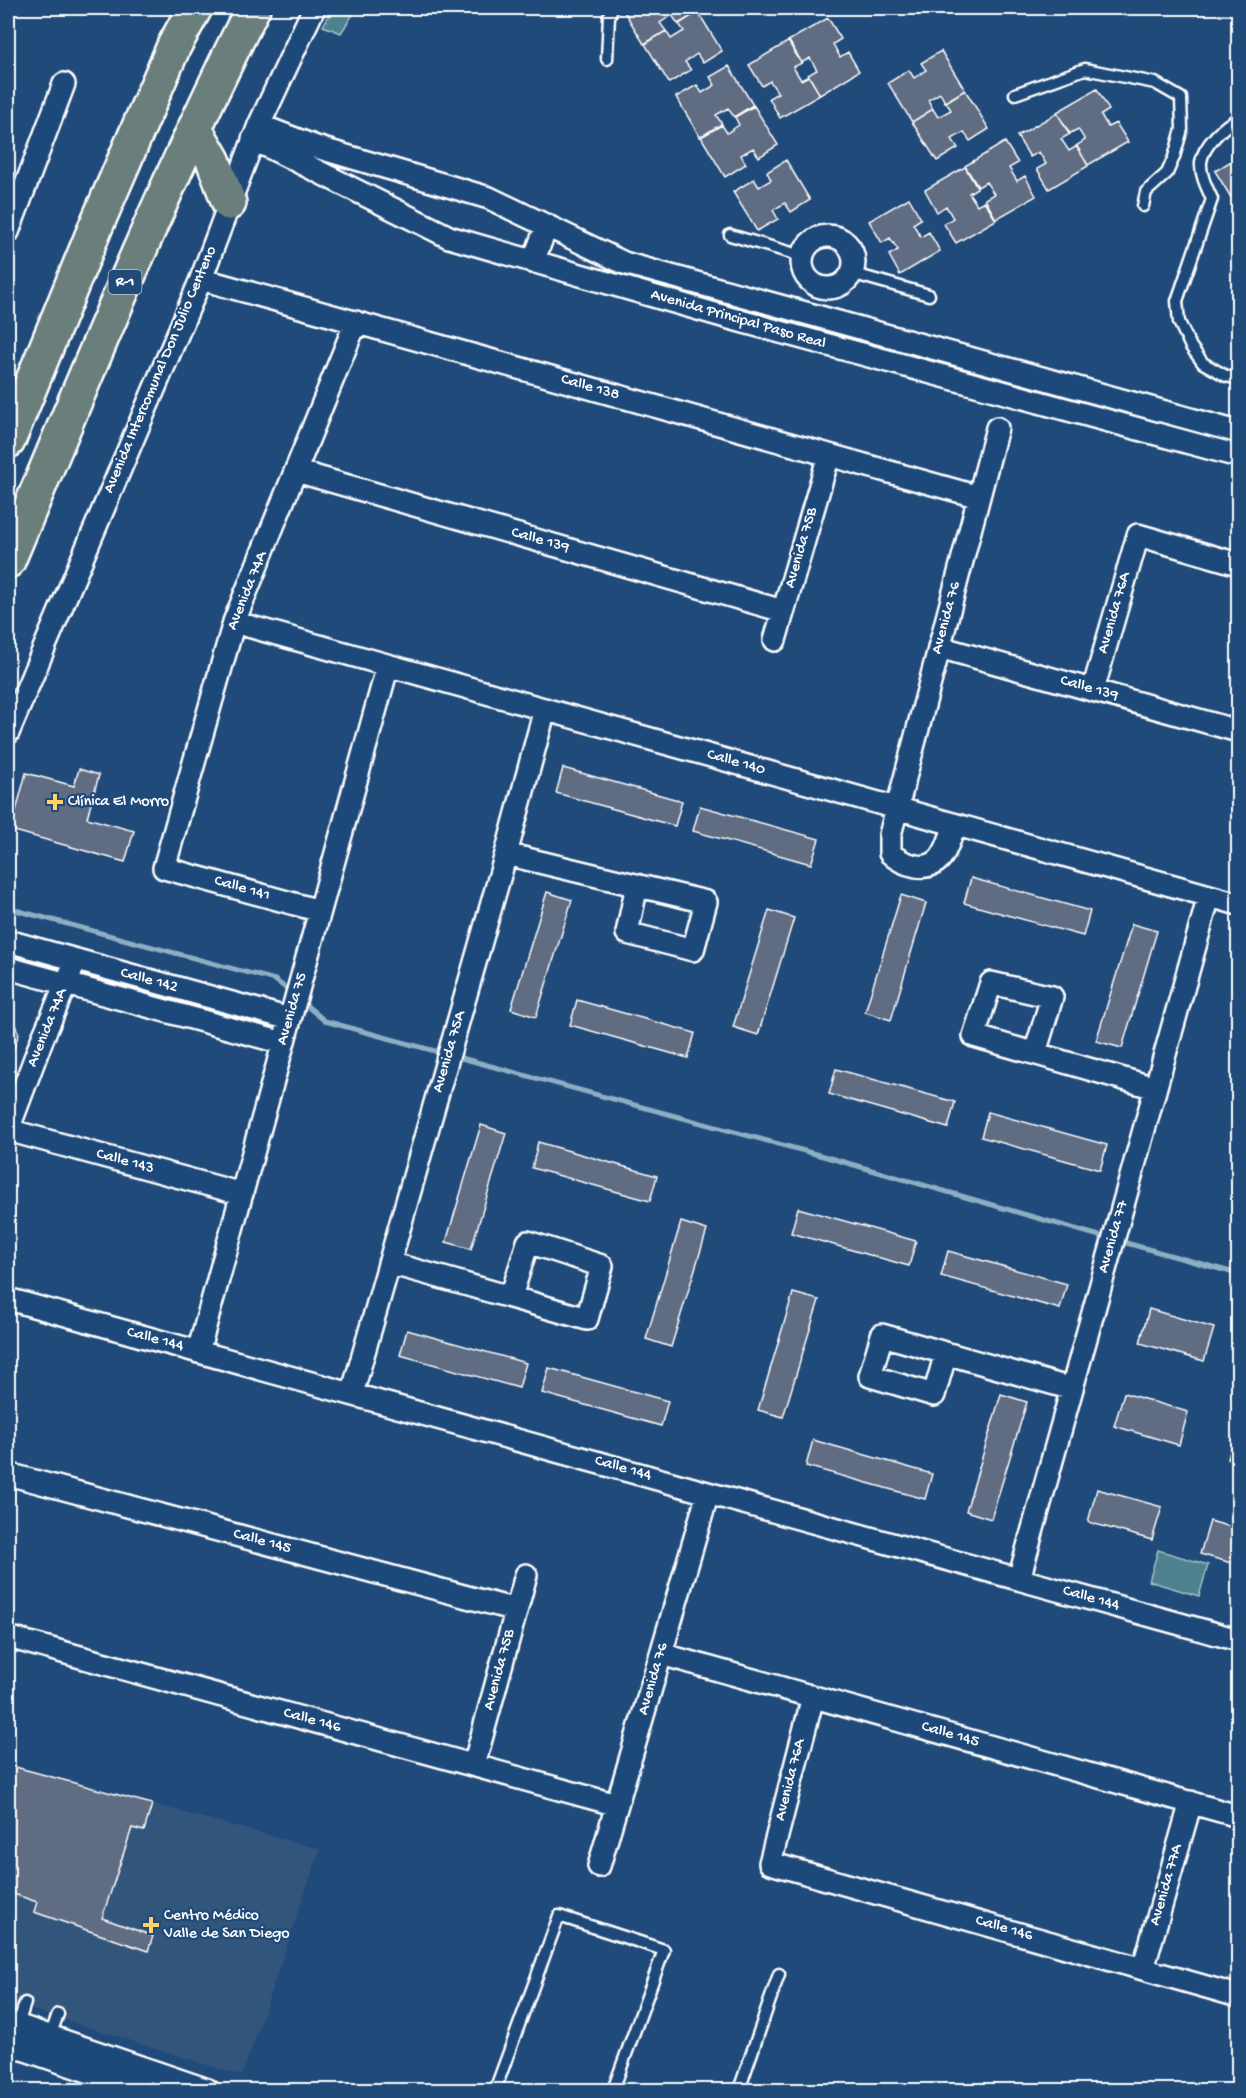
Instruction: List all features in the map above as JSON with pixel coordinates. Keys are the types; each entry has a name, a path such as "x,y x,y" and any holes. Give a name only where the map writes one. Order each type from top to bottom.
{"main road":[{"path":"8,441 101,215 174,46 195,8"},
{"name":"R-1","path":"8,561 141,245 254,8"},
{"path":"195,129 213,160 230,203"}],"street":[{"name":"Avenida Intercomunal Don Julio Centeno","path":"8,733 201,279 256,132 314,8"},
{"path":"8,232 64,84"},
{"name":"Avenida Principal Paso Real","path":"256,132 316,147 489,198 624,263 1239,432"},
{"name":"Avenida Principal Paso Real","path":"256,132 449,237 797,337 1239,456"},
{"path":"533,262 547,225"},
{"path":"828,236 837,238 850,249 854,265 851,273 840,285 832,288 820,286 809,280 804,273 802,256 812,241 828,236"},
{"name":"Calle 138","path":"201,279 979,497"},
{"path":"797,337 804,313 820,286"},
{"name":"Avenida 74A","path":"164,868 234,622 356,322"},
{"name":"Avenida 76","path":"955,825 945,850 934,865 927,867 912,865 890,853 890,835 997,428"},
{"name":"Avenida 75B","path":"775,640 829,455"},
{"name":"Calle 139","path":"296,471 783,611"},
{"name":"Avenida 76A","path":"1093,690 1138,535 1239,564"},
{"name":"Calle 140","path":"234,622 1239,904"},
{"name":"Calle 139","path":"939,647 1239,731"},
{"name":"Avenida 75","path":"198,1352 388,665"},
{"name":"Avenida 75A","path":"352,1394 545,709"},
{"path":"506,854 637,885"},
{"name":"Calle 141","path":"164,868 320,911"},
{"name":"Avenida 77","path":"1019,1579 1209,896"},
{"name":"Calle 142","path":"8,941 76,961 294,1006"},
{"name":"Avenida 74A","path":"8,1130 76,961"},
{"name":"Calle 142","path":"8,968 283,1044"},
{"path":"1035,1053 1155,1088"},
{"name":"Calle 143","path":"8,1130 242,1194"},
{"path":"389,1263 511,1298 587,1319 602,1266 528,1242 511,1298"},
{"name":"Calle 144","path":"8,1299 1239,1640"},
{"path":"946,1353 1072,1389"},
{"name":"Calle 145","path":"8,1474 516,1610"},
{"name":"Avenida 76","path":"599,1866 708,1493"},
{"name":"Avenida 75B","path":"474,1765 525,1575"},
{"name":"Calle 146","path":"8,1637 617,1804"},
{"name":"Calle 145","path":"661,1654 1239,1816"},
{"name":"Avenida 76A","path":"770,1863 813,1697"},
{"name":"Avenida 77A","path":"1143,1969 1191,1802"},
{"name":"Calle 146","path":"770,1863 1239,1996"},
{"path":"11,2034 47,2047 208,2091"},
{"path":"47,2047 143,2091"}],"lane":[{"path":"607,58 609,16 612,8"},
{"path":"1015,94 1085,69 1155,83 1181,98 1182,129 1174,157 1167,173 1146,192 1143,206"},
{"path":"1239,119 1229,122 1208,146 1201,162 1204,181 1212,199 1177,301 1179,322 1191,347 1203,363 1226,376 1239,379"},
{"path":"730,235 802,256"},
{"path":"851,273 929,295"},
{"path":"495,2091 559,1916 664,1950 613,2091"},
{"path":"740,2091 779,1974"},
{"path":"11,2034 25,2003"},
{"path":"47,2047 58,2014"}],"shaded area":[{"name":"Centro Médico Valle de San Diego","path":"8,1765 320,1849 242,2076 8,2002"}],"green space":[{"path":"333,8 357,8 341,33 323,26"},
{"path":"1158,1550 1208,1565 1199,1596 1149,1581"}],"building":[{"path":"622,8 694,8 697,13 678,24 672,15 660,23 666,31 644,44"},
{"path":"698,12 722,51 703,63 697,54 685,62 691,70 669,83 645,44 666,31 671,39 684,31 679,24"},
{"path":"828,18 841,39 833,44 840,57 848,52 859,71 820,95 808,75 817,70 810,58 801,63 788,41"},
{"path":"789,41 802,63 793,67 801,80 809,76 820,95 780,118 769,98 778,93 770,81 762,86 749,65"},
{"path":"941,51 965,90 945,102 940,93 928,100 933,109 912,122 888,83 909,70 914,78 926,70 921,63"},
{"path":"729,66 753,105 734,117 728,108 716,115 722,124 700,137 676,97 697,85 702,93 715,85 710,77"},
{"path":"1097,89 1109,110 1101,115 1108,127 1116,123 1128,142 1088,165 1076,146 1085,140 1078,129 1069,134 1057,112"},
{"path":"965,90 989,129 970,141 964,132 952,139 958,148 937,161 912,122 933,109 938,117 951,110 946,102"},
{"path":"754,106 778,145 759,157 753,148 741,155 746,164 725,177 701,137 722,125 727,133 739,125 735,117"},
{"path":"1057,113 1070,134 1061,139 1069,151 1077,146 1088,166 1049,189 1037,169 1046,164 1039,152 1030,157 1017,136"},
{"path":"1005,142 1018,163 1009,168 1017,181 1025,176 1036,196 996,219 985,199 994,194 986,182 978,187 965,166"},
{"path":"1236,158 1238,162 1238,209 1215,171"},
{"path":"786,160 810,200 791,212 785,203 773,210 778,219 757,231 733,192 754,179 759,187 771,180 767,172"},
{"path":"965,167 977,188 969,193 977,205 984,201 996,220 956,243 944,224 953,218 946,206 937,212 925,190"},
{"path":"909,198 921,219 913,224 921,237 929,232 940,251 900,275 889,255 898,250 890,238 882,243 869,221"},
{"path":"563,768 682,801 675,826 556,793"},
{"name":"Clínica El Morro","path":"79,769 99,775 87,818 134,831 125,862 11,830 26,773 74,786"},
{"path":"700,806 819,839 811,864 693,831"},
{"path":"971,878 1090,911 1083,936 964,903"},
{"path":"547,892 572,900 536,1017 511,1009"},
{"path":"901,895 926,903 891,1020 865,1012"},
{"path":"769,910 794,918 758,1035 733,1027"},
{"path":"1132,924 1157,931 1122,1048 1096,1041"},
{"path":"577,1000 695,1033 688,1058 570,1025"},
{"path":"8,1010 19,1034 8,1063"},
{"path":"836,1069 955,1102 948,1128 829,1094"},
{"path":"988,1112 1107,1145 1100,1170 981,1137"},
{"path":"481,1125 506,1133 471,1249 446,1242"},
{"path":"538,1142 657,1176 650,1201 532,1168"},
{"path":"798,1208 916,1241 909,1266 791,1233"},
{"path":"681,1222 707,1230 671,1347 646,1339"},
{"path":"948,1251 1067,1284 1060,1309 941,1276"},
{"path":"793,1293 819,1300 783,1417 758,1410"},
{"path":"1149,1309 1214,1328 1204,1361 1140,1343"},
{"path":"407,1330 526,1363 519,1388 400,1355"},
{"path":"549,1368 668,1401 661,1426 542,1393"},
{"path":"1124,1393 1188,1412 1179,1445 1114,1426"},
{"path":"1001,1394 1027,1402 991,1519 966,1511"},
{"path":"1238,1426 1238,1462 1228,1459"},
{"path":"813,1440 932,1474 925,1499 806,1466"},
{"path":"1097,1489 1162,1507 1152,1540 1088,1522"},
{"path":"1210,1521 1238,1529 1238,1565 1200,1554"},
{"path":"8,1765 152,1804 144,1831 132,1828 102,1918 153,1936 148,1951 34,1912 37,1902 8,1892"}],"waterway":[{"path":"8,908 275,980 292,993"},
{"path":"301,1001 325,1021 446,1054"},
{"path":"454,1056 823,1156 1110,1239"},
{"path":"1119,1241 1238,1274"}],"place":[{"name":"Clínica El Morro","path":"55,802"},
{"name":"Centro Médico Valle de San Diego","path":"151,1925"}]}
